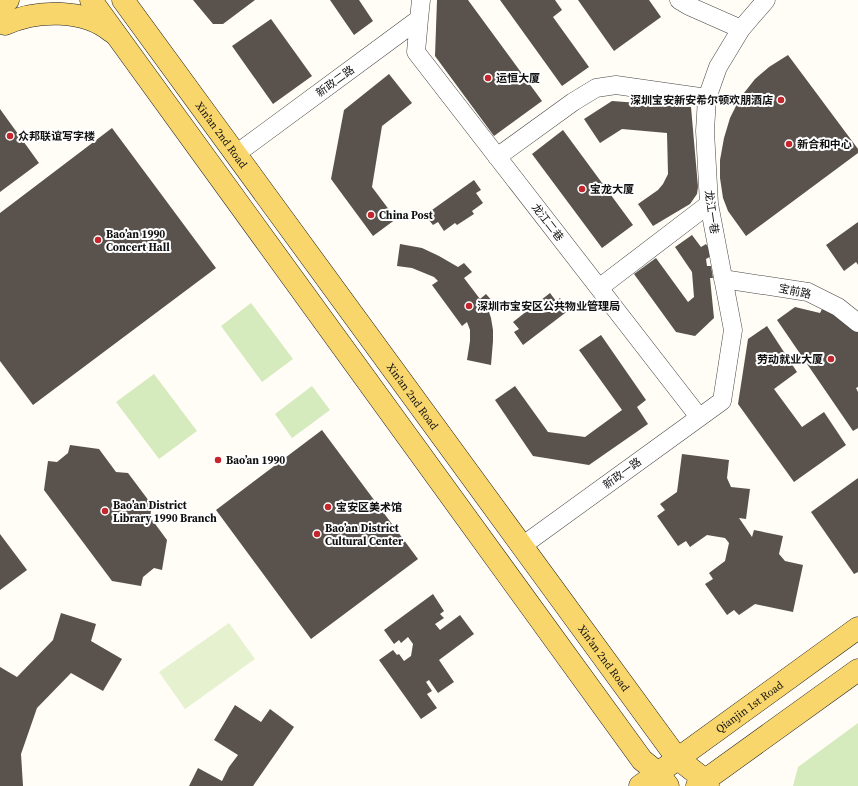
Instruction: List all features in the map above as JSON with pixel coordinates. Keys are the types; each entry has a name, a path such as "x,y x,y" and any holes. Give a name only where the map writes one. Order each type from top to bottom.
{"main road":[{"path":"1,15 3,0"},
{"path":"1,15 8,0"},
{"path":"1,15 37,0"},
{"path":"91,0 642,760 663,779"},
{"name":"Xin'an 2nd Road","path":"124,0 678,758 703,784"},
{"path":"136,0 140,23"},
{"path":"1,15 17,18 30,15 58,13 84,18 97,23 118,37"},
{"name":"Qianjin 1st Road","path":"640,786 663,779 678,758 858,628"},
{"path":"703,784 858,670"}],"street":[{"path":"419,19 421,0"},
{"path":"679,0 741,29"},
{"name":"龙江一巷","path":"722,401 733,330 709,204 705,131 706,98 718,67 741,29 766,0"},
{"name":"新政二路","path":"236,154 419,19"},
{"name":"龙江二巷","path":"419,19 416,52 699,417"},
{"path":"497,157 573,102 596,88 616,85 706,98"},
{"path":"599,288 709,204"},
{"name":"宝前路","path":"724,279 808,292 838,307 858,323"},
{"name":"新政一路","path":"522,546 722,401"}],"green space":[{"path":"251,303 293,359 262,382 221,326"},
{"path":"154,374 197,431 159,459 116,402"},
{"path":"312,386 330,410 292,438 275,414"},
{"path":"229,623 255,659 185,709 159,672"},
{"path":"858,723 858,786 793,786 798,767"}],"building":[{"path":"193,0 255,0 223,24 213,24"},
{"path":"330,0 359,0 373,21 354,35"},
{"name":"运恒大厦","path":"437,0 468,0 542,101 494,136 435,56"},
{"path":"500,0 555,0 562,10 553,17 589,67 562,86"},
{"path":"578,0 649,0 661,17 614,51"},
{"path":"271,19 312,76 273,104 232,46"},
{"name":"新合和中心","path":"788,55 858,149 858,153 746,236 728,211 723,198 720,178 720,160 724,138 730,118 740,98 755,79 769,67"},
{"path":"389,74 412,103 382,126 372,187 396,219 373,236 331,179 344,110"},
{"path":"612,101 691,107 698,187 697,194 690,204 653,226 638,204 658,190 668,174 667,133 622,129 600,143 584,119"},
{"name":"众邦联谊写字楼","path":"0,109 39,163 0,192"},
{"name":"Bao’an 1990 Concert Hall","path":"112,128 216,268 33,405 0,361 0,213"},
{"name":"宝龙大厦","path":"563,130 633,225 602,248 532,154"},
{"path":"474,180 481,190 476,193 483,203 472,211 474,214 457,225 455,223 444,231 438,222 433,225 425,215"},
{"path":"858,222 858,265 856,262 844,271 826,245"},
{"path":"692,235 701,247 706,244 713,255 706,259 707,266 711,266 713,278 710,278 714,318 695,336 676,332 634,274 656,258 688,302 694,297 692,272 675,247"},
{"name":"深圳市宝安区公共物业管理局","path":"400,244 422,248 458,267 464,263 472,272 464,278 480,299 486,294 494,303 488,309 493,330 491,365 467,360 470,330 467,322 462,326 432,285 438,281 434,277 412,268 397,266"},
{"path":"550,293 556,301 560,298 569,310 523,345 514,332 519,329 513,322"},
{"name":"劳动就业大厦","path":"795,307 820,313 823,307 858,332 858,387 856,388 858,392 858,428 853,431 777,320"},
{"path":"767,326 797,372 774,389 802,427 824,412 846,445 794,482 738,404 748,339"},
{"path":"601,335 646,400 637,407 648,424 589,465 533,456 495,400 515,386 548,432 585,437 622,410 579,350"},
{"name":"Bao’an District Cultural Center","path":"322,430 418,559 311,639 216,510"},
{"name":"Bao’an District Library 1990 Branch","path":"70,445 99,449 116,472 128,473 152,505 150,517 167,540 162,570 154,568 143,577 141,586 112,581 44,490 48,461 57,462 68,453"},
{"path":"682,454 729,460 727,478 731,487 750,489 746,519 739,518 752,537 754,530 783,536 779,554 785,561 803,565 793,612 755,604 739,615 734,610 727,615 705,584 713,579 709,573 725,561 729,543 725,538 707,535 690,547 686,541 678,546 657,516 665,510 660,504 677,492"},
{"path":"858,478 858,572 854,574 811,512"},
{"path":"0,534 27,570 0,590"},
{"path":"433,594 444,611 440,614 444,618 435,624 440,630 460,615 474,634 439,660 454,682 438,693 429,680 426,682 432,691 427,694 437,708 421,719 379,660 393,650 397,655 399,654 404,661 411,656 413,644 408,637 401,643 399,640 394,644 384,630"},
{"path":"61,613 96,624 91,641 122,659 103,691 71,673 37,708 21,754 23,786 0,786 0,667 17,677 53,640"},
{"path":"235,705 261,722 270,709 294,727 253,786 189,786 198,768 222,781 229,767 238,755 214,740"}],"place":[{"name":"运恒大厦","path":"488,78"},
{"name":"深圳宝安新安希尔顿欢朋酒店","path":"781,100"},
{"name":"众邦联谊写字楼","path":"10,136"},
{"name":"新合和中心","path":"789,144"},
{"name":"宝龙大厦","path":"582,189"},
{"name":"China Post","path":"371,215"},
{"name":"Bao’an 1990 Concert Hall","path":"98,240"},
{"name":"深圳市宝安区公共物业管理局","path":"469,306"},
{"name":"劳动就业大厦","path":"831,359"},
{"name":"Bao’an 1990","path":"218,460"},
{"name":"宝安区美术馆","path":"328,507"},
{"name":"Bao’an District Library 1990 Branch","path":"105,511"},
{"name":"Bao’an District Cultural Center","path":"317,534"}]}
